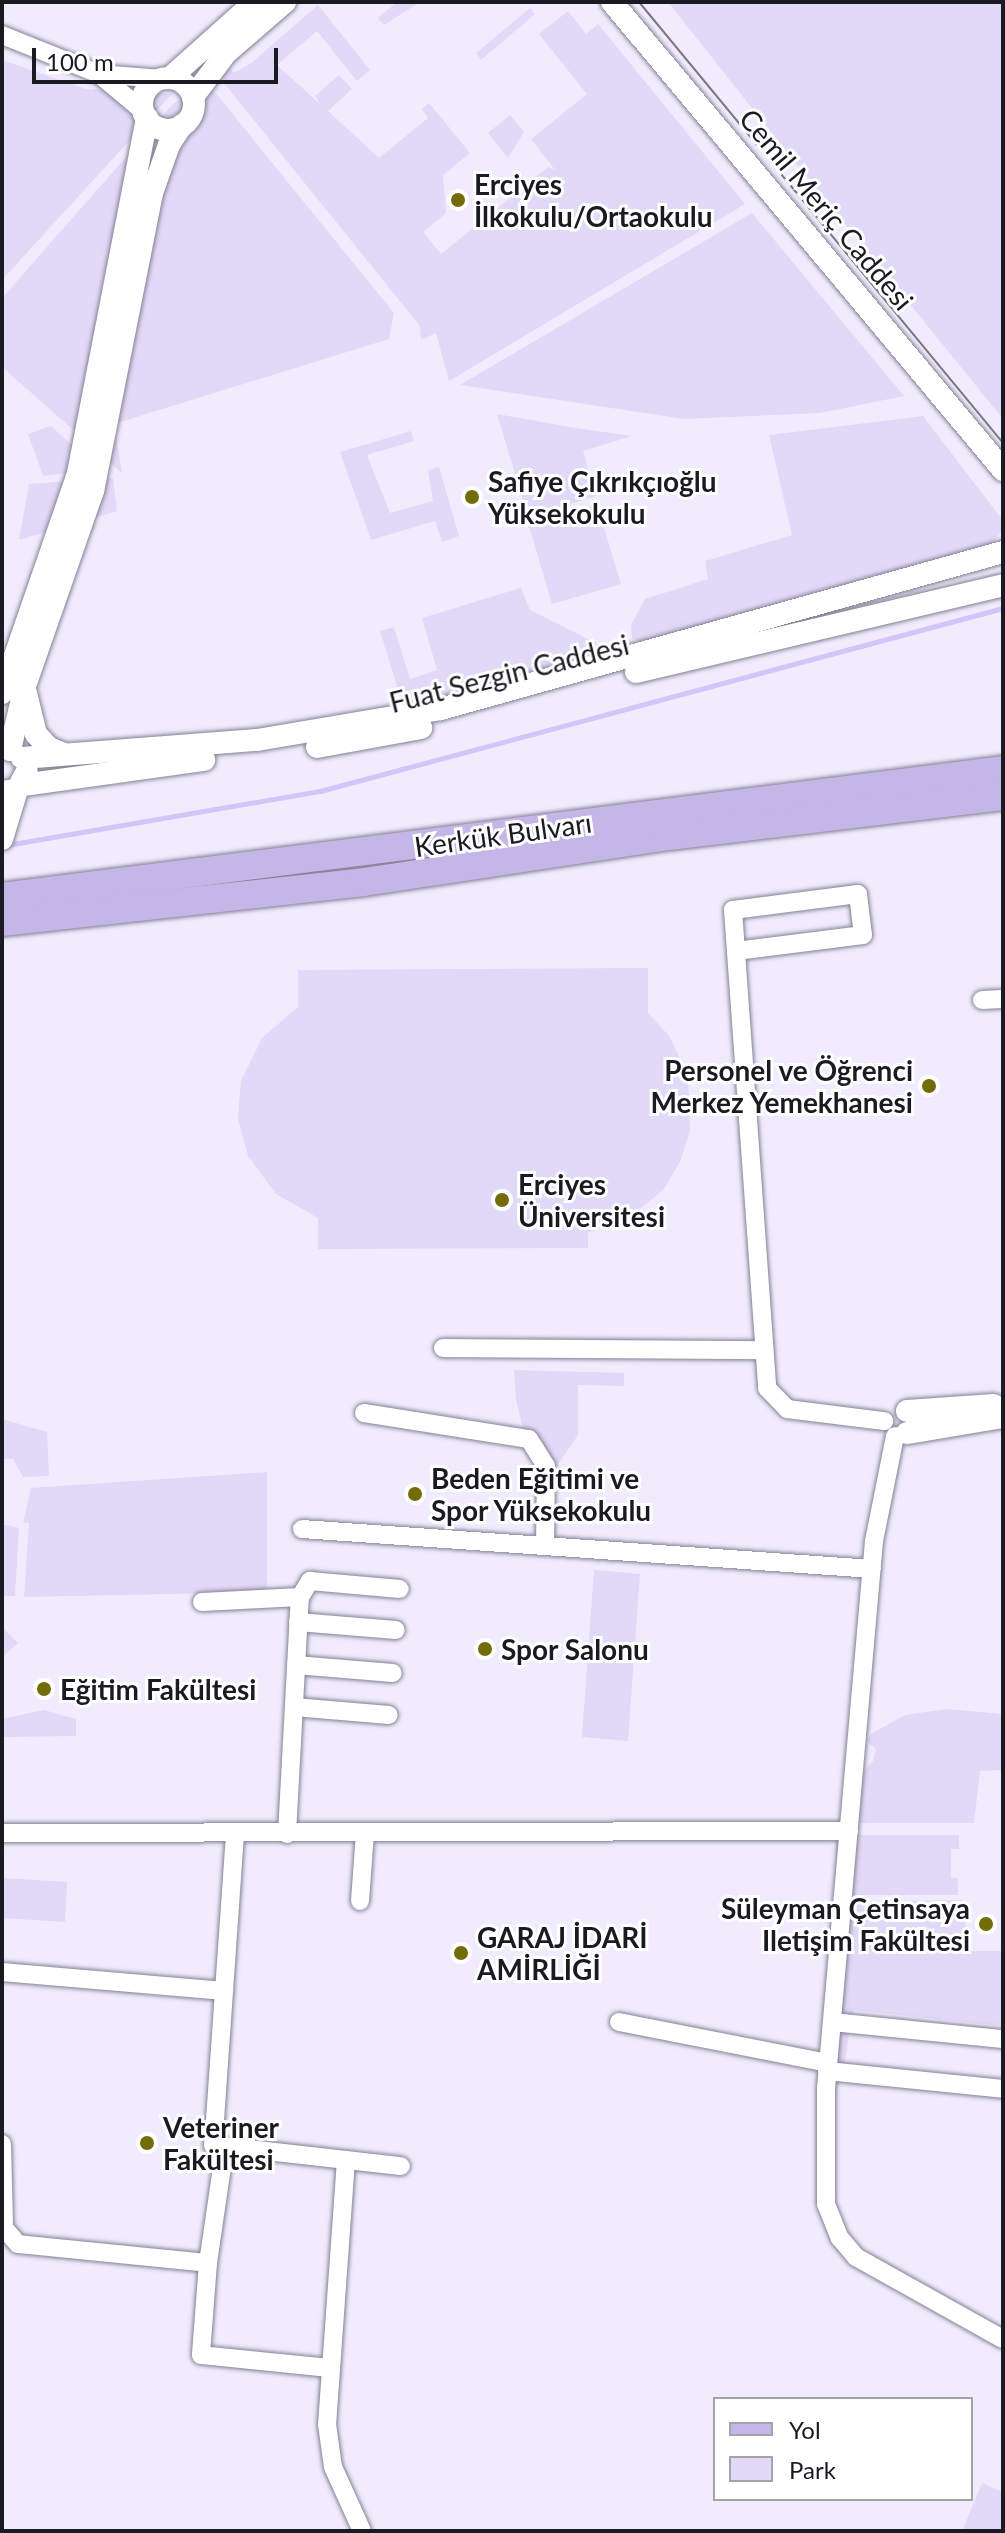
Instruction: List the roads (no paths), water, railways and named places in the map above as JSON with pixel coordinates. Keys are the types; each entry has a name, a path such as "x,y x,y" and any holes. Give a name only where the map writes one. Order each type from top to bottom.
{"main road":[{"name":"Kerkük Bulvarı","path":"2,897 1003,770"},
{"name":"Kerkük Bulvarı","path":"2,922 364,882 714,829 1003,796"}],"street":[{"path":"2,693 78,473 148,87 166,78 255,2"},
{"path":"2,839 14,789 27,771 17,754 25,686 93,491 145,224 164,157 192,113 193,97 226,53 285,2"},
{"name":"Cemil Meriç Caddesi","path":"612,2 1000,467"},
{"path":"2,35 99,74 166,78 184,84 193,97"},
{"path":"99,74 167,129 182,125"},
{"name":"Fuat Sezgin Caddesi","path":"17,754 64,754 257,740 441,709 1003,552"},
{"name":"Fuat Sezgin Caddesi","path":"14,789 390,735 752,641 1003,585"},
{"path":"25,686 36,734 49,748 64,754"},
{"path":"736,951 863,935 858,894 733,910 767,1388 779,1404 797,1412 898,1425 1003,1417"},
{"path":"982,1000 1003,999"},
{"path":"443,1348 764,1350"},
{"path":"898,1425 1003,1404"},
{"path":"364,1413 529,1439 546,1466 545,1546"},
{"path":"898,1425 877,1513 828,2067 825,2191 840,2238 864,2263 1003,2339"},
{"path":"302,1529 872,1569"},
{"path":"287,1834 300,1597 310,1581 400,1589"},
{"path":"202,1602 300,1597"},
{"path":"298,1622 396,1630"},
{"path":"296,1665 393,1673"},
{"path":"294,1707 389,1715"},
{"path":"2,1833 849,1831"},
{"path":"360,1901 365,1833"},
{"path":"235,1834 213,2145 401,2166"},
{"path":"2,1972 224,1991"},
{"path":"619,2022 828,2067 1003,2089"},
{"path":"832,2022 1003,2039"},
{"path":"2,2144 4,2228 18,2244 208,2263"},
{"path":"225,2146 208,2263 201,2355 330,2368"},
{"path":"346,2160 330,2368 330,2454 362,2531"}],"waterway":[{"path":"7,845 320,791 1003,608"}],"tram line":[{"path":"639,2 1003,443"}],"place":[{"name":"Erciyes İlkokulu/Ortaokulu","path":"458,200"},
{"name":"Safiye Çıkrıkçıoğlu Yüksekokulu","path":"472,497"},
{"name":"Personel ve Öğrenci Merkez Yemekhanesi","path":"929,1086"},
{"name":"Erciyes Üniversitesi","path":"502,1200"},
{"name":"Beden Eğitimi ve Spor Yüksekokulu","path":"415,1494"},
{"name":"Spor Salonu","path":"485,1649"},
{"name":"Eğitim Fakültesi","path":"44,1689"},
{"name":"Süleyman Çetinsaya Iletişim Fakültesi","path":"986,1924"},
{"name":"GARAJ İDARİ AMİRLİĞİ","path":"461,1953"},
{"name":"Veteriner Fakültesi","path":"147,2143"}]}
